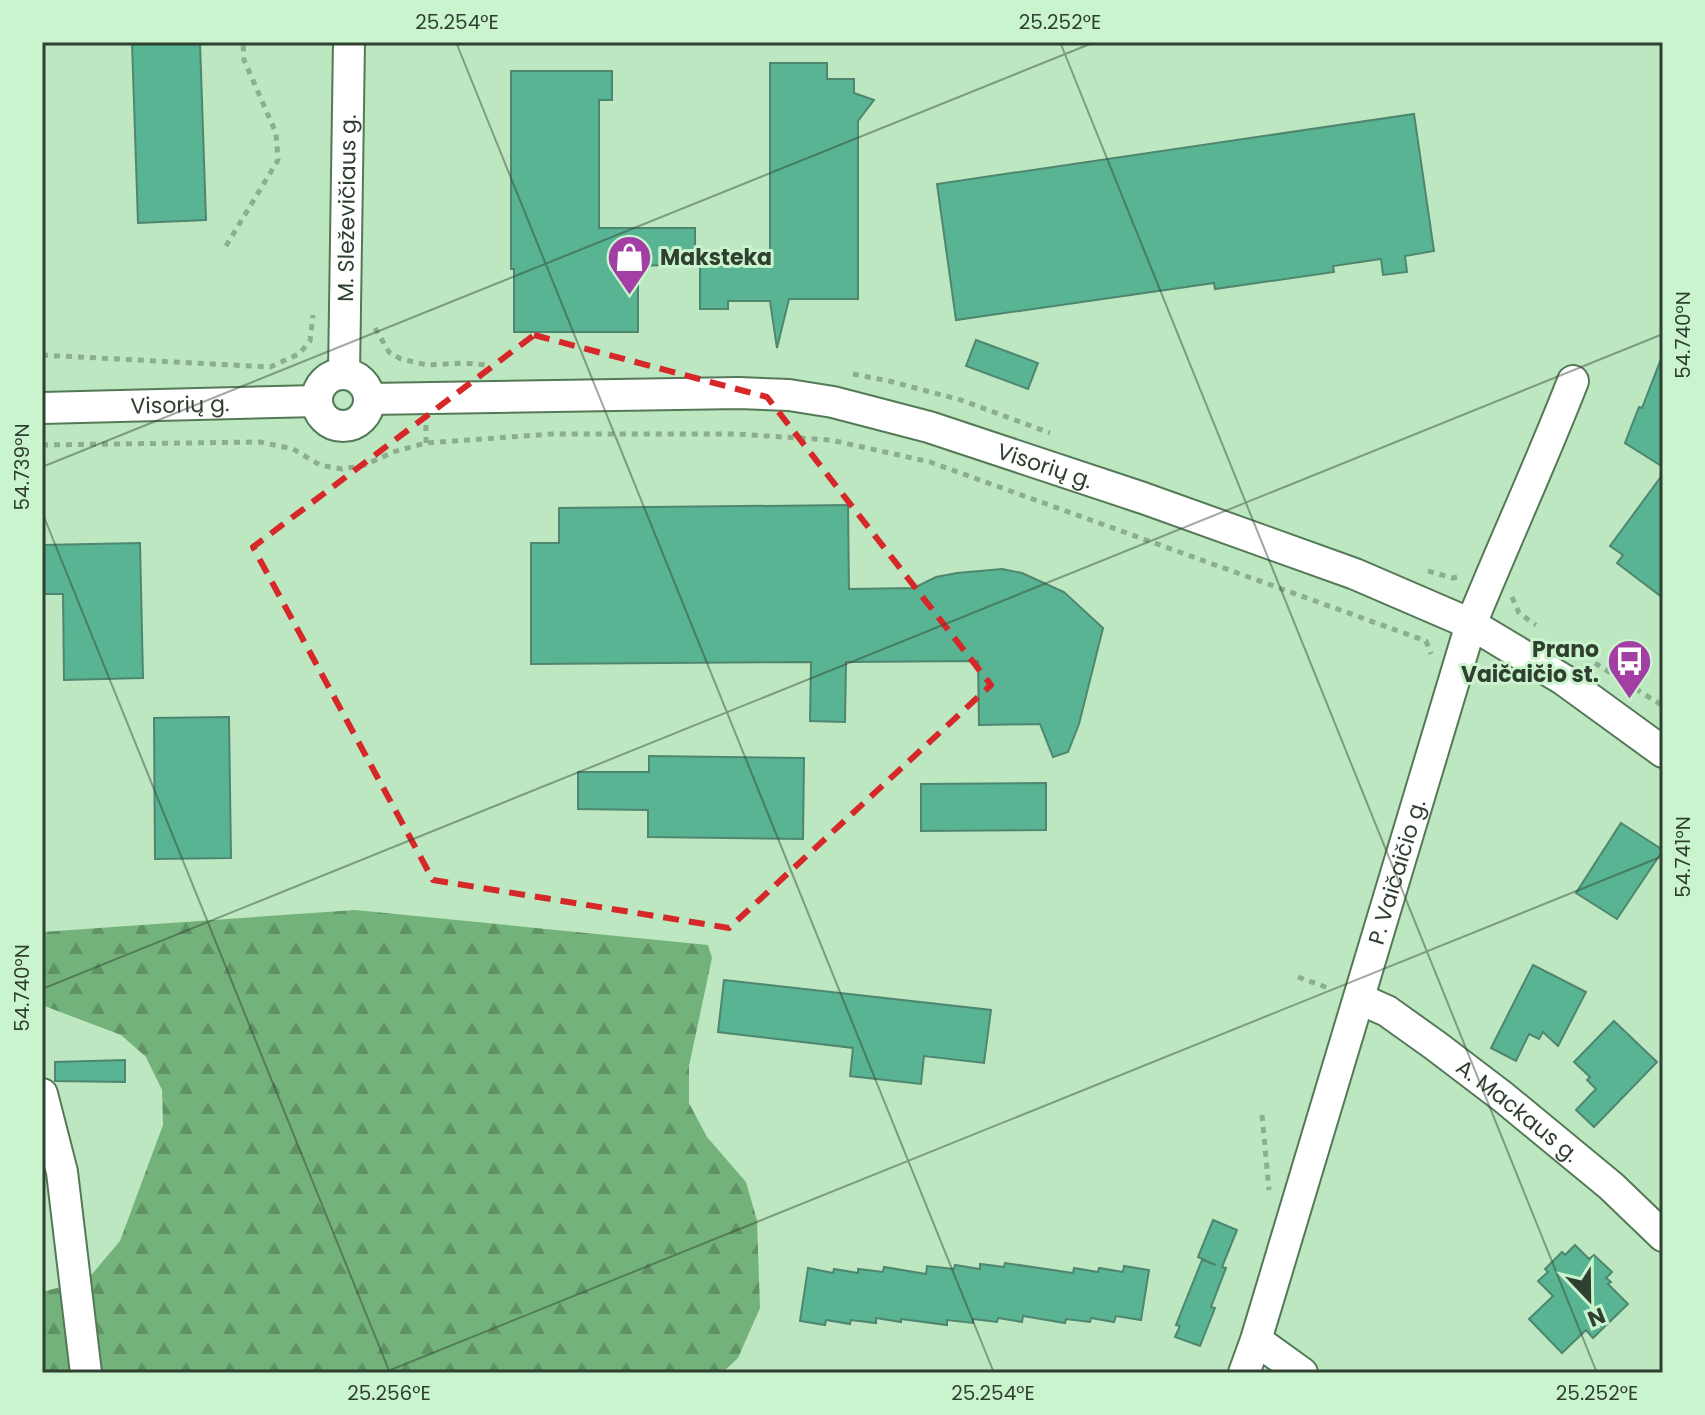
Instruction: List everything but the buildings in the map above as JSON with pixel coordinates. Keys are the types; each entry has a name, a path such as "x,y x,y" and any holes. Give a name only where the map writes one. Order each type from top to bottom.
{"street":[{"name":"M. Sleževičiaus g.","path":"344,374 349,42"},
{"path":"344,374 361,382 369,399 365,415 352,425 344,426 328,422 322,416 317,401 318,392 328,379 344,374"},
{"name":"P. Vaičaičio g.","path":"1244,1373 1360,999 1471,624 1546,452 1573,381"},
{"name":"Visorių g.","path":"369,399 739,393 789,395 833,402 929,427 1143,498 1355,574 1471,624 1564,680 1663,752"},
{"name":"Visorių g.","path":"42,408 317,401"},
{"name":"A. Mackaus g.","path":"1360,999 1387,1011 1503,1097 1611,1186 1663,1236"},
{"path":"42,1094 62,1172 86,1373"},
{"path":"1256,1340 1302,1373"}],"path":[{"path":"226,246 278,160 276,133 244,60 243,42"},
{"path":"42,355 270,367 299,354 310,341 313,314"},
{"path":"42,445 260,442 293,449 320,465 342,469 365,465 393,452 426,443 552,434 736,434 831,440 930,462 1426,641 1436,665 1454,677"},
{"path":"1511,589 1519,613 1544,631"},
{"path":"1593,662 1663,706"}],"highlighted area":[{"path":"534,335 767,397 991,685 729,928 433,880 253,547"}],"green space":[{"path":"355,910 708,945 712,958 689,1066 689,1103 707,1137 746,1182 757,1220 760,1308 738,1358 722,1373 42,1373 42,1292 87,1280 120,1241 163,1125 162,1090 146,1057 121,1035 42,1005 42,932"}],"place":[{"name":"Maksteka","path":"629,296"},
{"name":"Prano Vaičaičio st.","path":"1630,701"}]}
